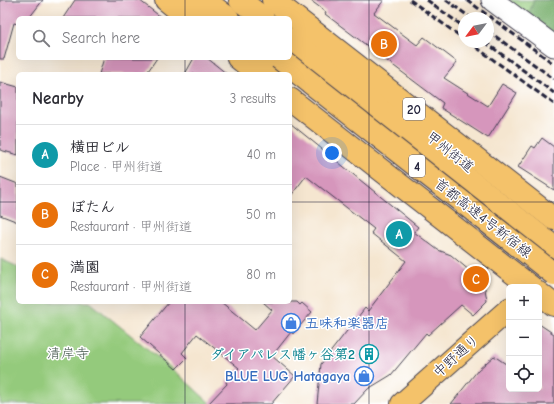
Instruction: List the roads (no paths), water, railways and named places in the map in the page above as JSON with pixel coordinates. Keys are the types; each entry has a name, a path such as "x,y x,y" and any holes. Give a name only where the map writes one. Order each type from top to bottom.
{"main road":[{"path":"166,0 186,16"},
{"path":"184,0 204,16"},
{"path":"205,0 225,16"},
{"path":"240,0 260,16"},
{"path":"258,0 278,16"},
{"name":"20","path":"273,0 554,219"},
{"name":"甲州街道","path":"292,28 554,234"},
{"name":"首都高速4号新宿線","path":"292,41 554,247"},
{"path":"240,60 256,72"},
{"path":"261,60 276,72"},
{"name":"首都高速4号新宿線","path":"282,60 554,274"},
{"path":"292,85 554,290"},
{"path":"292,101 528,284"},
{"path":"536,284 554,269"},
{"path":"542,295 554,305"},
{"name":"中野通り","path":"402,404 506,312"}],"street":[{"path":"499,2 554,46"}],"railway":[{"path":"410,0 458,35"},
{"path":"427,0 458,23"},
{"path":"446,0 463,12"},
{"path":"467,0 554,64"},
{"path":"494,35 554,79"},
{"path":"477,48 554,104"},
{"path":"493,48 554,93"}],"place":[{"name":"ぼたん","path":"384,44"},
{"name":"横田ビル","path":"399,234"},
{"name":"満園","path":"476,279"},
{"name":"五味和楽器店","path":"291,323"},
{"name":"ダイアパレス幡ヶ谷第2","path":"369,354"},
{"name":"BLUE LUG Hatagaya","path":"364,376"}],"park label":[{"name":"清岸寺","path":"68,353"}]}
